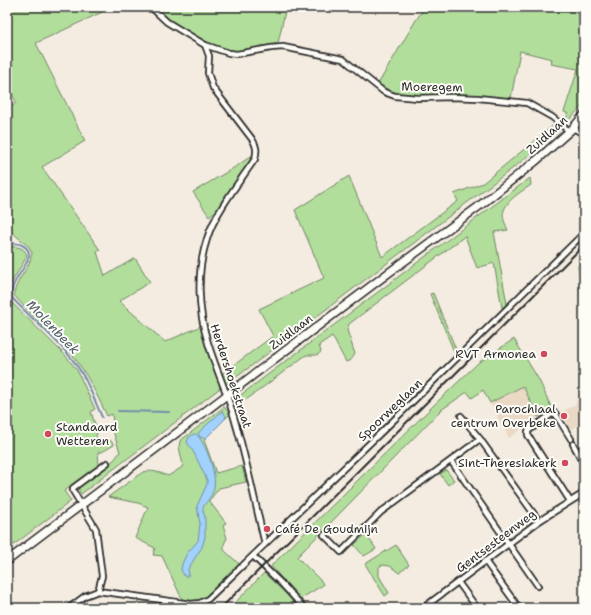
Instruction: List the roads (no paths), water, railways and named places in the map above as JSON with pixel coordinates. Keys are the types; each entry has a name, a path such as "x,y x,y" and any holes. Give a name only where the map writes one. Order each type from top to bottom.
{"main road":[{"name":"Zuidlaan","path":"7,561 390,271 478,207 538,160 571,130 584,115"}],"street":[{"path":"151,7 167,22 205,45"},
{"name":"Moeregem","path":"205,45 229,53 283,47 343,59 384,92 395,96 418,98 478,98 527,103 571,130 584,134"},
{"name":"Herdershoekstraat","path":"205,45 209,56 208,73 213,88 256,144 257,150 255,158 212,224 206,239 200,278 203,326 227,395 244,456 265,544"},
{"name":"Spoorweglaan","path":"98,590 191,604 200,603 208,599 397,417 584,233"},
{"path":"570,501 528,435 528,431 530,428 555,413 584,464"},
{"path":"461,416 480,439 539,521"},
{"path":"324,535 341,552 381,512 480,439"},
{"path":"451,461 538,586"},
{"path":"69,608 86,596 98,590 102,576 96,529 81,506 73,491 73,488 107,463"},
{"name":"Gentsesteenweg","path":"423,608 539,521 584,493"},
{"path":"253,556 304,608"},
{"path":"485,561 519,608"},
{"path":"458,582 477,608"}],"water":[{"path":"222,411 226,416 225,419 205,439 200,437 198,433"},
{"path":"194,434 200,438 210,459 214,475 214,488 210,498 203,507 205,517 205,537 202,547 188,569 189,575 185,577 181,570 182,564 187,553 198,541 200,524 197,506 207,484 207,480 187,442 189,437"}],"waterway":[{"name":"Molenbeek","path":"7,243 17,243 22,245 28,250 29,256 13,285 11,292 13,299 58,343 72,359 85,380 102,417"},
{"name":"Molenbeek","path":"118,411 169,412"}],"railway":[{"path":"221,608 584,245"}],"place":[{"name":"RVT Armonea","path":"544,354"},
{"name":"Parochiaal centrum Overbeke","path":"564,416"},
{"name":"Standaard Wetteren","path":"48,434"},
{"name":"Sint-Theresiakerk","path":"565,463"},
{"name":"Café De Goudmijn","path":"267,529"}]}
